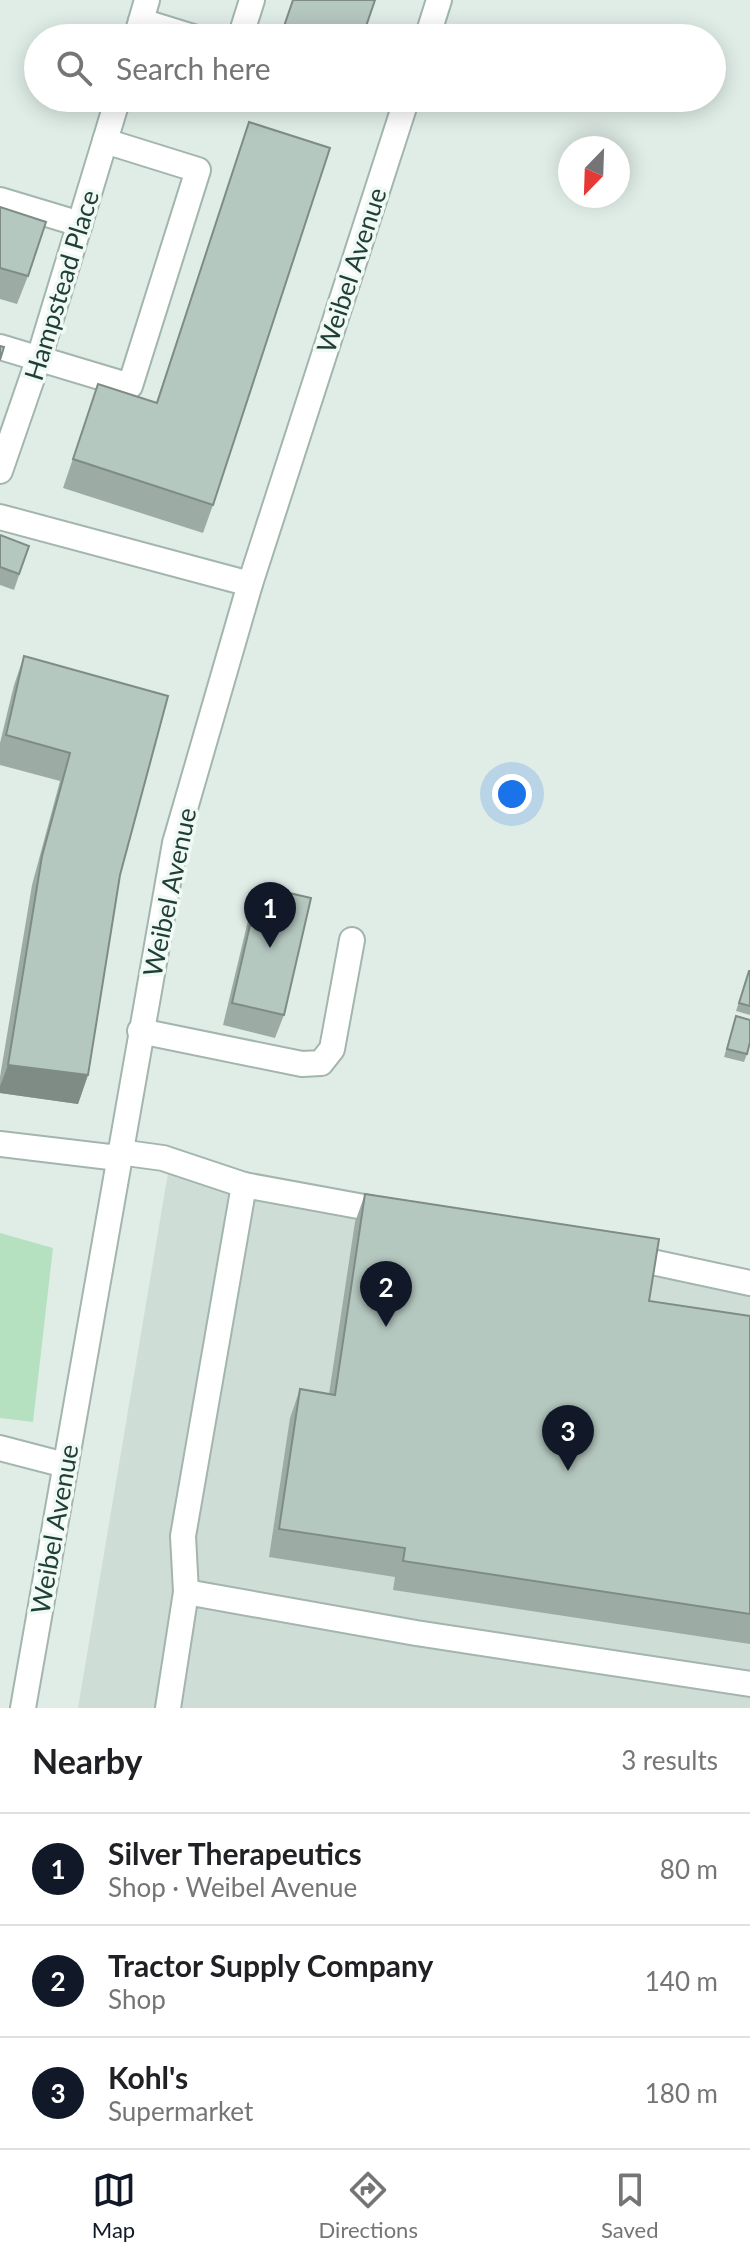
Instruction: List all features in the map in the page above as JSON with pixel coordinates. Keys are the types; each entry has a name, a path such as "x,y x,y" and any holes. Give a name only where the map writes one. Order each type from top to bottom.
{"street":[{"path":"244,24 252,0"},
{"path":"431,24 439,0"},
{"name":"Hampstead Place","path":"0,471 39,358 114,112"},
{"name":"Weibel Avenue","path":"23,1708 175,843 250,584 402,112"},
{"path":"0,347 130,386 198,170 105,141"},
{"path":"0,200 80,224"},
{"path":"0,517 250,584"},
{"path":"140,1031 302,1064 321,1063 332,1049 352,940"},
{"path":"0,1144 163,1158 244,1185 414,1217"},
{"path":"168,1708 186,1592 183,1536 244,1185"},
{"path":"600,1252 750,1283"},
{"path":"0,1448 65,1465"},
{"path":"186,1592 416,1633 750,1684"}],"shaded area":[{"path":"170,1161 750,1275 750,1708 78,1708"}],"green space":[{"path":"0,1233 53,1248 33,1422 0,1418"}],"building":[{"path":"293,0 375,0 367,24 285,24"},
{"path":"249,122 330,148 213,505 73,459 98,384 157,403"},
{"path":"0,207 46,222 28,276 0,268"},
{"path":"0,535 29,546 19,574 0,567"},
{"path":"24,656 168,696 120,875 88,1075 8,1065 42,856 70,753 6,735"},
{"path":"259,886 311,898 284,1015 232,1003"},
{"path":"750,971 750,1006 739,1003"},
{"path":"736,1016 750,1020 747,1054 727,1049"},
{"path":"365,1194 659,1239 649,1301 750,1316 750,1614 403,1561 405,1548 279,1529 300,1389 335,1395"}],"place":[{"name":"Silver Therapeutics","path":"270,948"},
{"name":"Tractor Supply Company","path":"386,1327"},
{"name":"Kohl's","path":"568,1471"}]}
